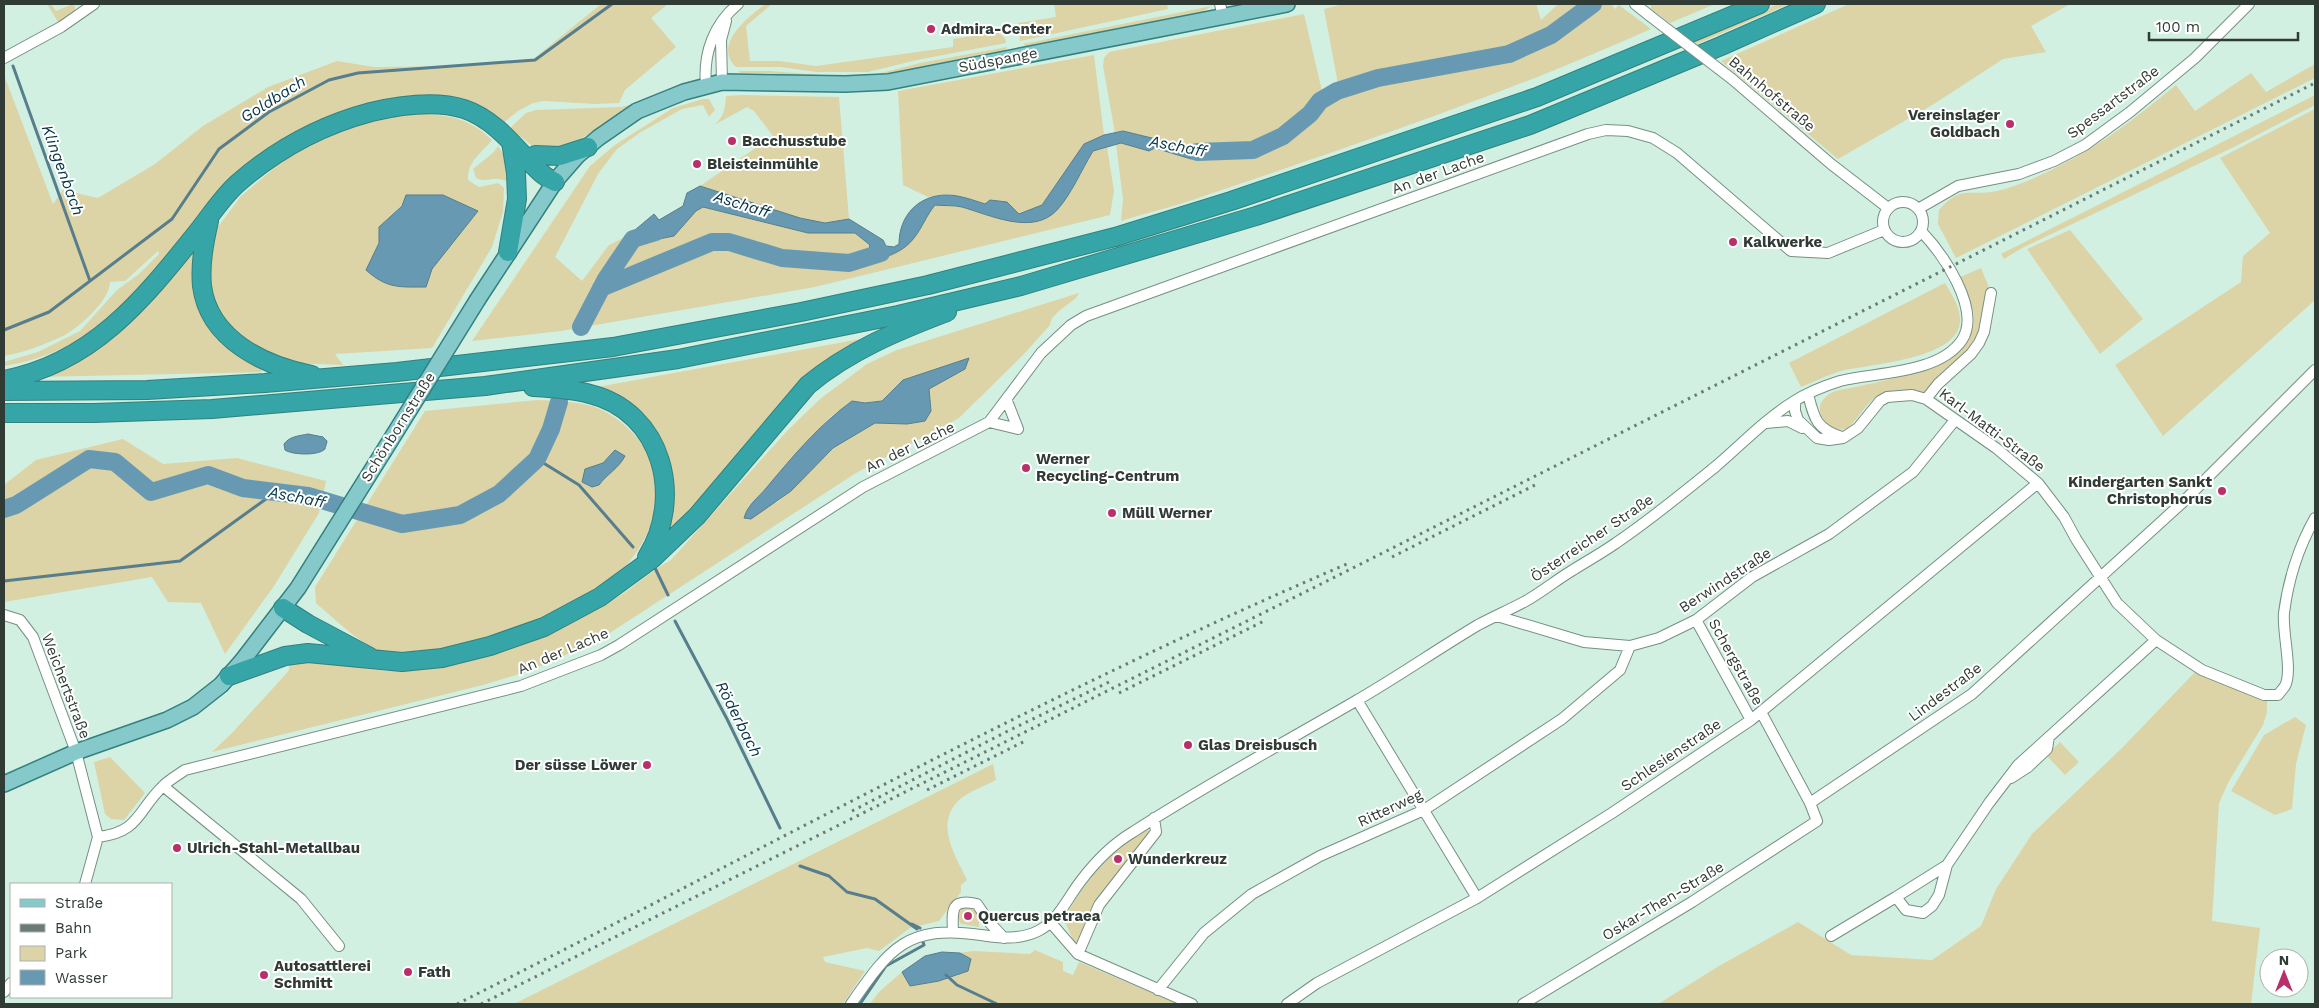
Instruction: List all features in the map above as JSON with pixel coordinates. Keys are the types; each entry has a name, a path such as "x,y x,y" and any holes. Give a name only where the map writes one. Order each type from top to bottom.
{"highway":[{"path":"4,391 147,390 329,378 584,350 674,336 928,285 1105,239 1231,201 1537,97 1760,4"},
{"path":"229,676 284,656 308,653 402,662 442,658 490,646 535,630 600,596 641,568 697,516 808,385 826,370 885,336 1021,286 1256,216 1530,125 1721,46 1816,4"},
{"path":"4,380 57,363 104,334 155,285 237,184 275,155 309,135 350,118 403,106 448,105 466,110 483,118 511,142 541,173 556,181"},
{"path":"511,142 552,167 556,181"},
{"path":"508,252 517,199 516,173 511,142"},
{"path":"535,155 560,156 588,147"},
{"path":"210,217 202,254 202,287 210,310 222,330 240,347 262,360 296,372 329,378"},
{"path":"4,413 94,413 212,409 485,386 678,359 806,334 1021,286"},
{"path":"485,386 550,388 591,394 619,407 642,428 660,456 666,490 659,533 641,568"},
{"path":"286,604 308,624 380,661"}],"main road":[{"name":"Südspange","path":"706,85 722,82 845,84 888,82 1225,10 1287,4"},
{"name":"Schönbornstraße","path":"4,784 76,752 167,720 198,703 229,676 286,604 508,252 556,181 588,147 619,122 637,111 706,85"},
{"name":"Schönbornstraße","path":"4,775 49,758 76,752"}],"street":[{"name":"Bahnhofstraße","path":"1635,4 1732,79 1831,164 1888,208"},
{"name":"Spessartstraße","path":"1918,209 1958,186 2019,174 2054,161 2085,145 2130,112 2195,58 2249,4"},
{"path":"4,58 61,27 92,5"},
{"path":"722,82 721,40 734,7"},
{"path":"706,85 705,70 710,46 716,30 734,7"},
{"name":"An der Lache","path":"98,837 116,835 135,822 163,786 185,770 521,686 601,655 863,487 989,422 1007,401 1041,353 1056,338 1086,316 1588,134 1606,130 1628,131 1653,138 1677,153 1791,252 1828,254 1884,230"},
{"path":"1898,202 1909,203 1918,209 1922,220 1921,231 1913,239 1902,242 1891,238 1884,230 1883,218 1888,208 1898,202"},
{"name":"Österreicher Straße","path":"851,1004 885,958 902,944 916,937 934,932 953,931 1004,938 1018,938 1035,933 1051,922 1081,880 1108,848 1154,818 1357,700 1481,624 1528,600 1644,524 1712,469 1763,424 1795,401 1843,381 1914,368 1949,353 1961,342 1968,328 1968,312 1937,248 1921,231"},
{"name":"Karl-Matti-Straße","path":"1926,399 1938,384 1970,354 1978,343 1984,332 1991,294"},
{"name":"Lindestraße","path":"1810,803 1972,694 2183,502 2315,370"},
{"path":"1808,394 1813,414 1820,427 1828,433 1843,438"},
{"name":"Karl-Matti-Straße","path":"1843,438 1858,428 1880,401 1887,397 1912,395 1926,399 1996,448 2038,483 2064,517 2117,604 2156,640 2202,670 2264,695 2278,695 2285,686 2288,676 2284,616 2287,592 2296,562 2315,518"},
{"path":"989,422 1018,429 1007,401"},
{"path":"1795,401 1795,412 1798,420 1806,430"},
{"path":"1763,424 1776,420 1788,421 1817,438 1828,440 1843,438"},
{"name":"Berwindstraße","path":"1497,616 1584,642 1630,646 1658,638 1696,620 1752,577 1829,534 1913,472 1956,420"},
{"name":"Schlesienstraße","path":"1287,1004 1317,983 1477,898 1612,813 1751,720 2038,483"},
{"name":"Weichertstraße","path":"4,615 20,620 33,637 76,752 98,837"},
{"name":"Schergstraße","path":"1696,620 1751,720"},
{"path":"1896,897 1906,910 1923,913 1932,906 1939,895 1947,865 2018,765 2156,640"},
{"name":"Ritterweg","path":"1158,990 1204,933 1252,894 1320,856 1424,810 1562,718 1620,670 1630,646"},
{"path":"1357,700 1477,898"},
{"name":"Schergstraße","path":"1761,712 1810,803"},
{"path":"163,786 301,900 339,946"},
{"name":"Oskar-Then-Straße","path":"1523,1004 1692,902 1817,821 1810,803"},
{"path":"1078,954 1099,905 1156,832 1154,818"},
{"path":"86,883 98,837"},
{"path":"1831,936 1947,865"},
{"path":"953,931 953,910 958,903 966,901 977,904 989,922 1004,938"},
{"path":"1051,922 1078,954 1192,1004"}],"green space":[{"path":"47,4 51,4 56,11 73,4 75,12 58,22"},
{"path":"601,4 668,4 651,18 676,47 625,90 619,103 595,104 544,101 533,103 518,111 503,123 454,100 297,135 101,325 79,340 55,352 4,366 4,362 38,352 80,331 117,290 139,274 159,254 158,251 125,281 110,282 109,289 99,305 70,332 34,348 4,356 4,75 53,204 63,190 98,198 155,164 203,126 268,87 337,61 374,67 470,66 531,61"},
{"path":"765,4 772,4 746,26 750,61 779,61 816,66 953,47 953,39 998,32 1005,38 1006,43 917,60 868,72 817,72 780,67 736,67 730,58 728,49 730,40 742,24"},
{"path":"1054,4 1167,4 1168,9 1020,41 1018,23 1056,17"},
{"path":"1343,4 1536,4 1541,20 1558,4 1611,4 1615,9 1619,5 1651,29 1596,53 1430,118 1194,200 1121,221 1123,199 1116,144 1121,143 1155,148 1191,159 1217,148 1193,148 1123,131 1115,133 1103,66 1104,58 1109,52 1304,14 1322,91 1338,84 1324,9"},
{"path":"1651,4 1715,4 1670,23 1651,9"},
{"path":"1778,4 1789,4 1697,44 1693,41"},
{"path":"1849,4 2070,4 2031,26 2046,52 2003,59 1934,104 1838,159 1721,61"},
{"path":"1212,6 1200,13 1028,49 1023,44"},
{"path":"1007,47 1006,51 999,54 890,75 818,78 769,73 740,73 739,71 770,71 832,76 877,74 920,63"},
{"path":"1094,55 1104,135 1084,144 1042,205 1019,214 1007,202 990,200 985,204 948,194 928,197 903,185 898,91"},
{"path":"2315,64 2315,78 1956,258 1938,224 1939,210 1954,197 1960,194 1987,192 2012,187 2057,167 2104,140 2134,119 2176,85 2195,111 2251,73 2266,92"},
{"path":"682,83 682,85 661,93"},
{"path":"661,93 613,119 561,151 535,148 510,128 526,113 536,110 621,107 640,103"},
{"path":"2315,95 2315,105 2236,146 2022,248 2004,259 2001,254"},
{"path":"726,96 839,97 849,219 825,223 800,218 700,186 773,136 754,111 747,107 714,125 720,119 723,112"},
{"path":"709,99 715,110 709,117 703,105 682,109 641,132 617,149 598,174 555,257 582,281 609,245 629,235 639,243 674,236 702,206 808,233 855,233 870,245 861,262 878,260 915,237 935,205 962,207 1011,221 1036,222 1047,218 1062,204 1093,151 1107,147 1114,191 1110,215 815,287 561,331 472,341 590,166 615,145 673,108"},
{"path":"2315,109 2315,300 2163,436 2115,365 2241,282 2243,256 2270,233 2220,158"},
{"path":"418,113 429,114 458,119 475,126 492,140 473,162 468,173 468,180 479,187 498,183 504,188 503,212 492,247 432,348 335,354 343,365 291,363 246,345 213,305 208,270 215,231 241,196 284,160 322,140 360,125 389,117","holes":["402,205 478,211 432,269 374,277 367,269 379,243 379,227"]},
{"path":"498,146 507,160 508,182 499,179 480,180 476,178 473,169 494,152"},
{"path":"2070,230 2143,319 2100,354 2027,249"},
{"path":"203,233 199,298 261,367 262,372 36,377 62,367 103,346 130,323"},
{"path":"1981,268 1990,290 1978,333 1965,355 1926,394 1904,390 1890,391 1870,402 1847,429 1834,430 1828,425 1821,415 1820,409 1823,399 1828,395 1835,391 1917,371 1938,362 1956,351 1969,337 1974,321 1971,304 1958,278"},
{"path":"1945,283 1958,307 1960,322 1955,335 1944,345 1910,358 1841,371 1801,387 1789,363"},
{"path":"1079,293 1076,298 1052,318 1050,325 1024,354 959,418 856,473 599,640 529,671 483,685 212,752 285,675 289,670 289,663 314,662 387,671 446,666 497,654 522,645 593,612 671,560 787,431 820,399 867,364 897,350","holes":["969,358 929,389 931,410 907,424 875,423 833,448 778,502 747,508 829,418 852,401 865,403 882,401 903,380"]},
{"path":"877,336 820,365 801,381 694,510 660,544 668,526 673,489 666,453 592,388"},
{"path":"537,400 580,403 604,411 626,426 642,444 652,464 656,486 655,508 648,530 637,552 620,572 601,588 542,619 507,633 471,644 406,655 382,652 366,644 316,603 315,587 425,411","holes":["603,463 609,473 599,485 585,469"]},
{"path":"123,439 163,464 237,458 326,481 319,513 274,586 225,654 201,603 168,602 152,577 4,602 4,485 36,460"},
{"path":"2196,671 2267,699 2267,712 2263,725 2229,781 2219,803 2212,921 2260,928 2251,1004 1658,1004 1719,966 1798,922 1851,955 1932,960 1981,926 1996,889 2032,834 2122,748"},
{"path":"2295,717 2306,725 2296,764 2292,809 2275,815 2231,791 2264,735"},
{"path":"2060,742 2079,762 2065,775 2046,755"},
{"path":"110,757 145,793 124,820 111,819 105,814 94,762"},
{"path":"993,764 996,780 966,795 951,810 948,820 949,840 967,880 961,885 961,892 939,921 910,928 879,951 867,948 823,957 825,962 865,971 843,1004 514,1004"},
{"path":"1146,828 1151,832 1091,909 1076,946 1064,920 1072,906 1099,868 1121,847"},
{"path":"963,907 975,910 979,917 979,927 961,924 959,915"},
{"path":"1035,950 1063,962 1063,971 1073,975 1079,962 1178,1004 870,1004 880,991 902,972 910,986 957,976 970,959 960,953 973,951 1030,954"}],"water":[{"path":"1123,131 1193,148 1217,148 1219,152 1217,157 1191,159 1155,148 1149,151 1121,143 1093,151 1067,197 1057,210 1047,218 1036,222 1024,223 998,218 962,207 935,205 909,244 883,258 861,262 863,256 868,252 870,245 855,233 808,233 703,207 696,211 674,236 639,243 629,235 654,214 659,220 683,206 687,193 700,186 800,218 825,223 849,219 883,240 886,246 894,247 899,244 902,225 912,209 919,203 937,196 956,196 985,204 990,200 1007,202 1019,214 1042,205 1084,144 1104,135"},
{"path":"406,195 443,195 478,211 432,269 426,287 394,286 381,281 366,270 379,243 379,227 402,206"},
{"path":"969,358 965,369 929,389 931,411 925,421 907,424 875,423 833,448 791,491 751,519 744,518 751,505 807,441 852,401 865,403 882,401 903,380"},
{"path":"308,434 323,437 327,441 325,449 317,453 305,454 285,450 284,444 289,439"},
{"path":"615,450 625,456 620,464 599,485 592,487 582,482 585,469 603,463"},
{"path":"942,952 960,953 971,959 968,971 939,981 910,986 902,972 925,956"}],"waterway":[{"name":"Goldbach","path":"4,330 49,312 172,219 219,149 269,112 329,80 358,73 535,60 612,4"},
{"name":"Aschaff","path":"1197,152 1253,150 1283,136 1310,114 1320,101 1337,91 1378,78 1509,54 1551,35 1593,4"},
{"name":"Klingenbach","path":"13,66 90,281"},
{"name":"Aschaff","path":"581,327 606,279 633,239 656,232"},
{"name":"Aschaff","path":"601,288 712,242 729,242 782,258 849,263 881,253"},
{"name":"Aschaff","path":"4,509 16,505 89,459 115,462 151,492 208,475 243,488 308,496 402,524 460,515 499,494 537,459 551,429 559,402"},
{"name":"Röderbach","path":"537,459 579,485 633,547"},
{"path":"4,581 180,561 277,491"},
{"name":"Röderbach","path":"655,568 668,595"},
{"name":"Röderbach","path":"675,621 727,719 780,828"},
{"name":"Röderbach","path":"800,866 829,876 847,892 875,899 917,929"},
{"name":"Röderbach","path":"912,924 920,928"},
{"path":"860,1004 886,966 924,945 923,942"},
{"path":"946,975 957,985 997,1004"}],"railway":[{"path":"481,1004 1321,584 2315,83"},
{"path":"1392,557 1539,483"},
{"path":"457,1004 1009,721 1233,614 1347,564"},
{"path":"1119,693 1266,620"},
{"path":"852,811 1006,732 1111,681"},
{"path":"927,790 1025,741"}],"place":[{"name":"Admira-Center","path":"931,29"},
{"name":"Vereinslager Goldbach","path":"2010,124"},
{"name":"Bacchusstube","path":"732,141"},
{"name":"Bleisteinmühle","path":"697,164"},
{"name":"Kalkwerke","path":"1733,242"},
{"name":"Werner Recycling-Centrum","path":"1026,468"},
{"name":"Kindergarten Sankt Christophorus","path":"2222,491"},
{"name":"Müll Werner","path":"1112,513"},
{"name":"Glas Dreisbusch","path":"1188,745"},
{"name":"Der süsse Löwer","path":"647,765"},
{"name":"Ulrich-Stahl-Metallbau","path":"177,848"},
{"name":"Wunderkreuz","path":"1118,859"},
{"name":"Quercus petraea","path":"968,916"},
{"name":"Fath","path":"408,972"},
{"name":"Autosattlerei Schmitt","path":"264,975"}]}
